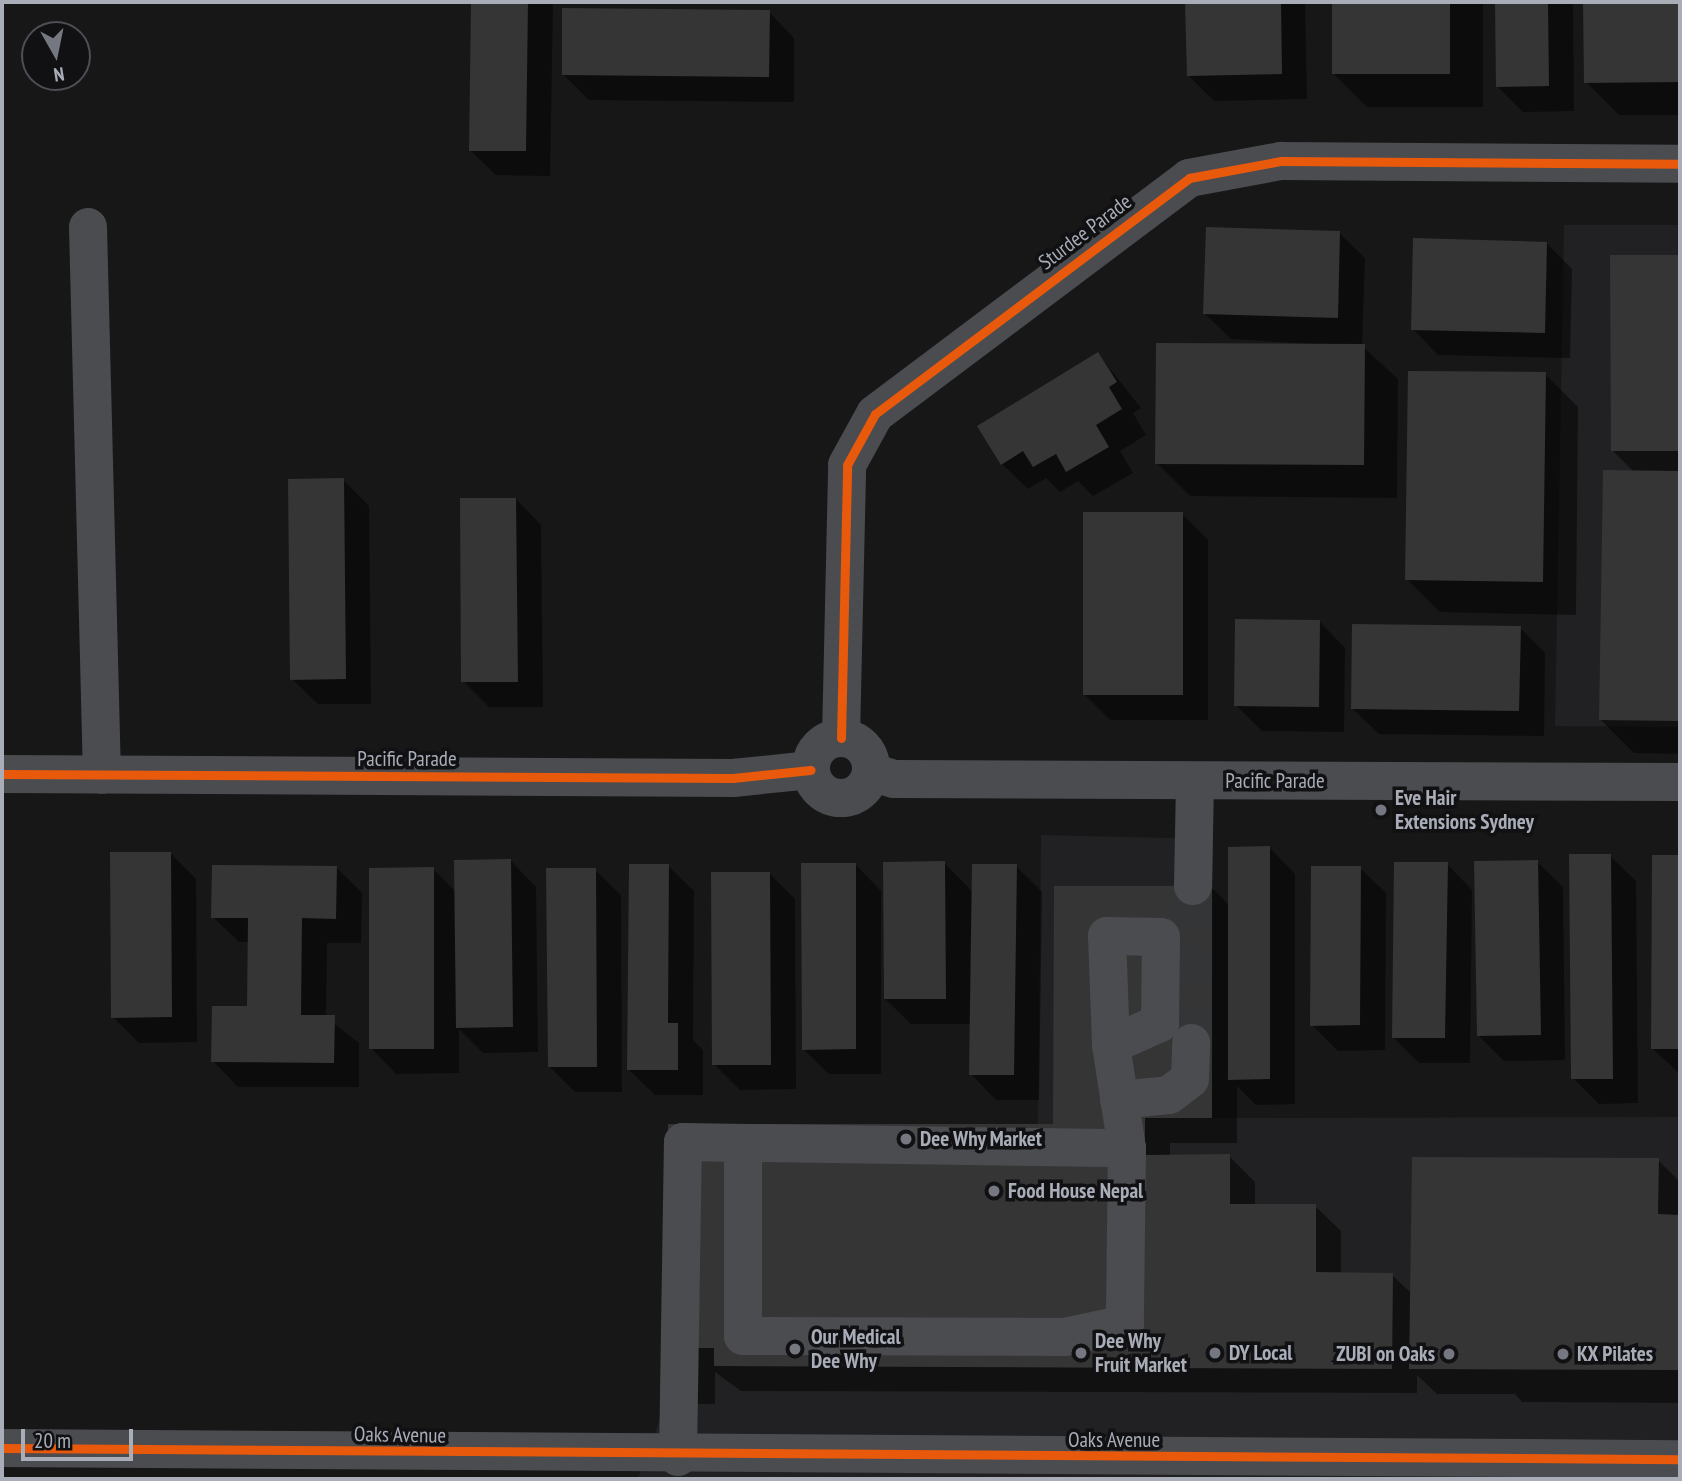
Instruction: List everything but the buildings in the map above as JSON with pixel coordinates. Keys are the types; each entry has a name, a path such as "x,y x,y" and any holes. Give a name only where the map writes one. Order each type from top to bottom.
{"street":[{"name":"Sturdee Parade","path":"841,738 847,465 875,414 1189,177 1281,161 1680,164"},
{"path":"88,227 102,775"},
{"path":"841,738 867,753 871,772 862,790 844,799 825,794 811,770 823,745 841,738"},
{"name":"Pacific Parade","path":"2,774 733,778 811,770"},
{"name":"Pacific Parade","path":"871,772 894,779 1680,782"},
{"path":"1193,886 1195,781"},
{"path":"1119,1100 1169,1095 1190,1079 1191,1043"},
{"path":"743,1143 743,1336 886,1341 1066,1337 1125,1324 1126,1148 1111,1045"},
{"path":"678,1457 682,1142 1126,1148"},
{"name":"Oaks Avenue","path":"2,1448 95,1464 678,1457 1336,1468 1680,1458"}],"shaded area":[{"path":"1564,225 1680,225 1680,727 1555,726"},
{"path":"1041,835 1213,839 1212,1118 1680,1117 1680,1479 638,1479 667,1399 668,1124 1038,1124"}],"tunnel":[{"path":"1191,1043 1193,886"}],"cycle path":[{"path":"841,738 847,465 875,414 1189,178 1281,161 1680,164"},
{"path":"2,774 733,778 811,770"},
{"path":"2,1448 1680,1459"}],"place":[{"name":"Eve Hair Extensions Sydney","path":"1381,810"},
{"name":"Dee Why Market","path":"906,1139"},
{"name":"Food House Nepal","path":"994,1191"},
{"name":"Our Medical Dee Why","path":"795,1349"},
{"name":"Dee Why Fruit Market","path":"1081,1353"},
{"name":"DY Local","path":"1215,1353"},
{"name":"ZUBI on Oaks","path":"1449,1354"},
{"name":"KX Pilates","path":"1563,1354"}]}
